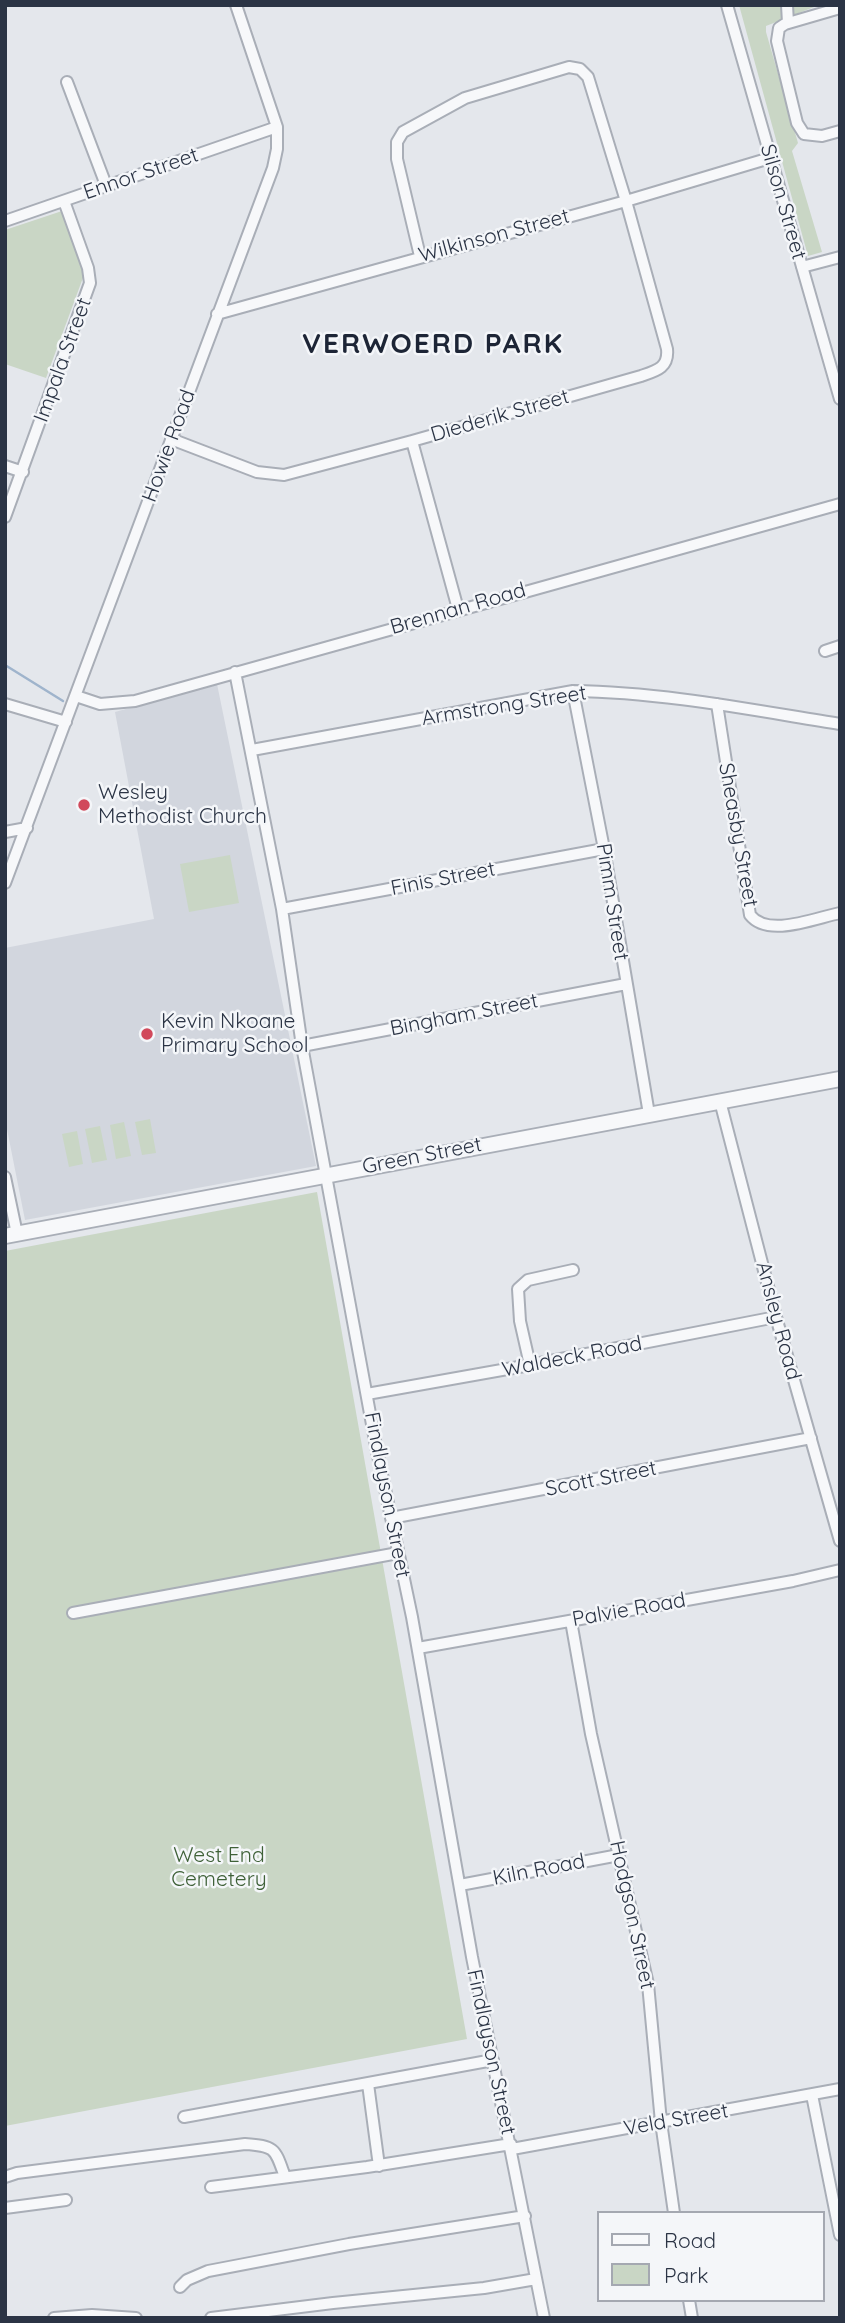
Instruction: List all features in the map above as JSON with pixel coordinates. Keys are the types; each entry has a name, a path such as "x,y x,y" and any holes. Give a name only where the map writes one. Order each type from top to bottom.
{"street":[{"name":"Howie Road","path":"5,883 273,168 277,149 277,127 236,5"},
{"name":"Silson Street","path":"727,5 840,399"},
{"path":"787,5 777,47 797,124 804,134 822,136 840,131"},
{"path":"784,25 840,8"},
{"path":"420,256 397,159 397,142 403,132 465,98 569,67 580,69 588,77 626,201"},
{"path":"67,82 106,185"},
{"name":"Ennor Street","path":"5,221 277,127"},
{"name":"Wilkinson Street","path":"217,314 626,201 770,158"},
{"name":"Impala Street","path":"5,517 90,283 88,268 64,201"},
{"name":"Diederik Street","path":"172,439 257,472 275,476 292,474 641,376 664,366 668,358 667,349 626,201"},
{"path":"802,267 840,257"},
{"path":"412,442 458,609"},
{"path":"5,466 23,472"},
{"name":"Brennan Road","path":"76,696 100,704 135,701 840,504"},
{"path":"825,650 840,646"},
{"name":"Findlayson Street","path":"235,672 282,909 302,1046 367,1394 418,1648 460,1885 544,2318"},
{"name":"Armstrong Street","path":"252,750 573,691 600,691 717,704 840,724"},
{"name":"Pimm Street","path":"573,691 604,849 649,1114"},
{"path":"5,704 66,722"},
{"name":"Sheasby Street","path":"717,704 750,915 761,925 776,927 840,913"},
{"path":"5,832 27,828"},
{"name":"Finis Street","path":"282,909 604,849"},
{"name":"Bingham Street","path":"302,1046 626,984"},
{"name":"Green Street","path":"11,1235 840,1079"},
{"name":"Ansley Road","path":"720,1101 776,1317 840,1541"},
{"path":"5,1177 11,1235"},
{"path":"530,1365 520,1321 519,1289 528,1280 573,1270"},
{"name":"Waldeck Road","path":"367,1394 776,1317"},
{"name":"Scott Street","path":"391,1518 811,1438"},
{"path":"73,1613 398,1553"},
{"name":"Palvie Road","path":"418,1648 793,1581 840,1570"},
{"name":"Hodgson Street","path":"571,1621 591,1734 648,1983 661,2122 674,2211"},
{"name":"Kiln Road","path":"460,1885 619,1855"},
{"path":"184,2117 493,2060"},
{"path":"368,2084 379,2165"},
{"name":"Veld Street","path":"211,2187 511,2146 840,2089"},
{"path":"812,2095 840,2235"},
{"path":"5,2177 18,2173 245,2144 268,2146 276,2151 285,2177"},
{"path":"5,2208 66,2200"},
{"path":"180,2287 187,2280 208,2271 349,2244 525,2216"},
{"path":"211,2318 484,2288 536,2279"},
{"path":"54,2318 92,2315 136,2318"}],"shaded area":[{"name":"Kevin Nkoane Primary School","path":"217,684 316,1166 25,1220 5,1119 5,948 154,919 115,712"}],"green space":[{"path":"739,5 819,5 766,26 766,32 798,143 792,151 822,252 808,256"},
{"path":"65,210 84,275 46,378 5,364 5,230"},
{"path":"230,855 239,903 189,912 180,864"},
{"path":"150,1119 156,1153 142,1155 135,1122"},
{"path":"124,1122 131,1156 116,1159 110,1125"},
{"path":"100,1126 107,1160 92,1163 85,1129"},
{"path":"77,1131 83,1164 69,1167 62,1134"},
{"name":"West End Cemetery","path":"317,1192 467,2039 5,2126 5,1251"}],"waterway":[{"path":"5,665 63,701"}],"place":[{"name":"Wesley Methodist Church","path":"84,805"},
{"name":"Kevin Nkoane Primary School","path":"147,1034"}],"district":[{"name":"VERWOERD PARK","path":"433,345"}]}
